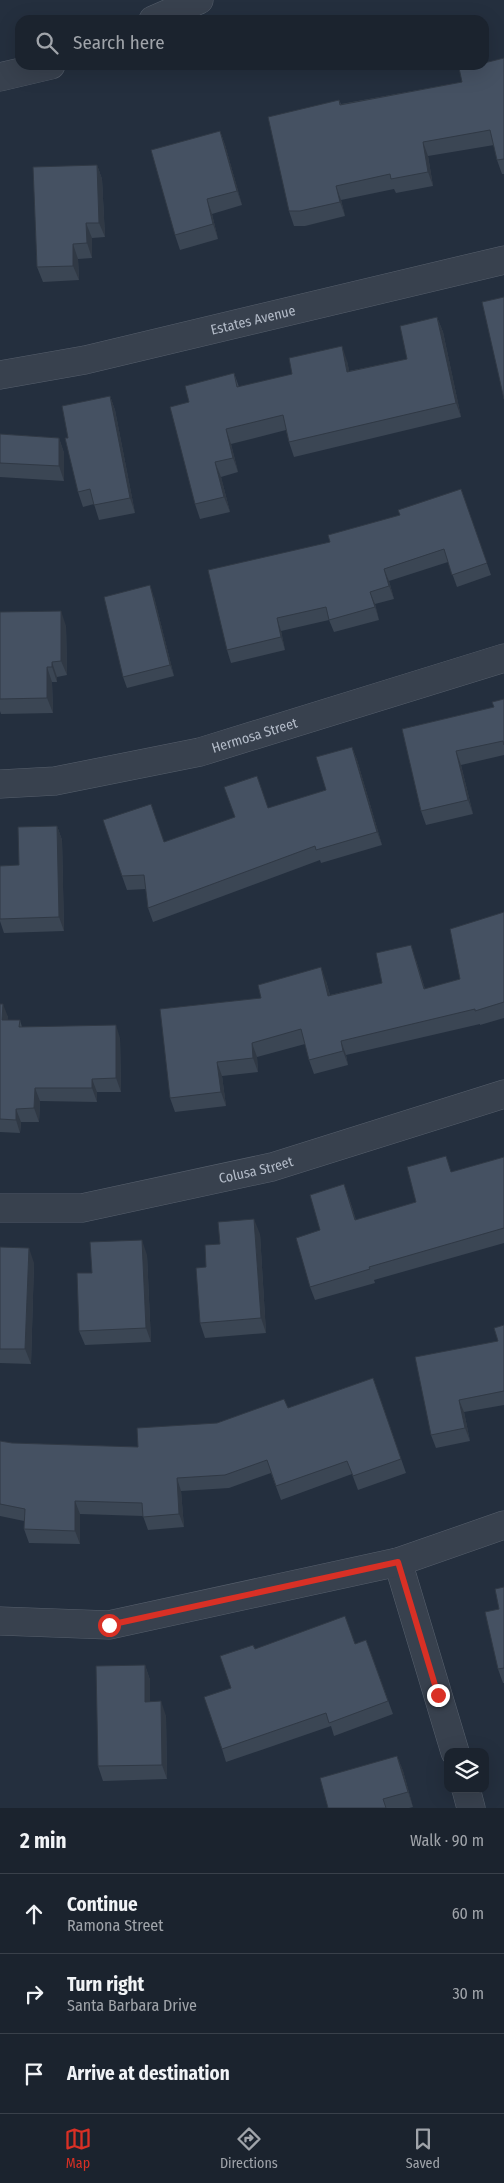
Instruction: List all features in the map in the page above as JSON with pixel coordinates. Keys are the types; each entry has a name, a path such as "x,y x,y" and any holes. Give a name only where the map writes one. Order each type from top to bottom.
{"street":[{"path":"164,15 199,0"},
{"path":"0,77 30,70"},
{"name":"Estates Avenue","path":"0,375 84,360 504,260"},
{"name":"Hermosa Street","path":"0,784 55,781 200,752 504,658"},
{"name":"Colusa Street","path":"0,1208 82,1208 272,1166 504,1094"},
{"path":"0,1621 109,1625 398,1562 504,1525"},
{"path":"398,1562 453,1748"},
{"path":"467,1793 471,1808"}],"building":[{"path":"504,58 504,159 497,160 490,130 423,142 428,172 391,179 390,174 336,186 340,202 300,211 289,211 268,117 339,100 340,105 462,82 459,70 489,70 489,62"},
{"path":"220,131 237,191 207,199 213,224 175,235 151,150"},
{"path":"97,165 99,223 86,223 87,243 73,244 73,266 37,267 33,167"},
{"path":"504,297 504,399 482,302"},
{"path":"437,317 456,403 289,442 283,415 226,429 233,458 215,462 224,497 195,504 170,407 189,402 185,386 234,373 237,387 292,374 289,358 342,346 347,372 407,359 400,326"},
{"path":"110,396 130,498 94,505 90,489 78,492 65,438 68,438 62,406"},
{"path":"0,434 59,438 59,466 0,463"},
{"path":"461,489 487,563 452,575 444,549 384,569 389,586 370,592 375,607 329,620 326,607 277,618 281,637 227,650 208,570 330,542 328,535 400,515 398,510"},
{"path":"150,585 170,665 123,677 104,597"},
{"path":"61,611 61,661 52,662 52,667 47,667 47,698 0,699 0,612"},
{"path":"504,699 504,745 503,741 456,751 468,800 421,811 402,729 494,707 492,702"},
{"path":"352,747 377,832 316,850 315,846 148,908 144,875 122,876 103,820 151,804 164,842 235,817 224,787 257,776 268,808 326,790 316,757"},
{"path":"57,826 59,917 0,919 0,866 19,865 18,827"},
{"path":"504,912 504,1002 475,1011 475,1009 341,1041 343,1051 309,1060 301,1029 252,1043 253,1058 217,1062 221,1092 170,1098 160,1009 261,998 258,985 321,967 328,996 382,983 376,953 411,945 424,989 460,979 450,929"},
{"path":"0,1004 3,1004 2,1020 20,1020 19,1027 116,1025 116,1078 92,1079 92,1088 35,1088 34,1108 16,1109 16,1120 0,1119"},
{"path":"446,1156 451,1172 504,1157 504,1228 369,1267 370,1269 310,1287 296,1238 320,1230 310,1195 344,1184 355,1220 416,1202 407,1167"},
{"path":"254,1219 261,1318 200,1323 196,1268 206,1267 205,1245 220,1244 218,1222"},
{"path":"142,1240 146,1328 79,1331 77,1273 92,1273 90,1242"},
{"path":"0,1247 29,1248 25,1349 0,1349"},
{"path":"504,1325 504,1391 459,1400 465,1428 431,1435 415,1357 498,1341 494,1328"},
{"path":"373,1378 401,1459 353,1476 347,1461 276,1486 267,1460 225,1475 177,1478 179,1514 143,1517 142,1503 75,1501 75,1531 24,1529 25,1509 0,1504 0,1441 138,1447 137,1428 217,1423 284,1399 288,1408"},
{"path":"504,1587 504,1668 498,1669 485,1612 499,1609 495,1589"},
{"path":"345,1616 355,1644 366,1640 388,1701 329,1723 326,1713 222,1749 204,1697 231,1688 220,1656 253,1645 255,1649"},
{"path":"145,1665 145,1702 161,1701 162,1765 98,1766 96,1666"},
{"path":"397,1756 408,1792 383,1799 386,1808 328,1808 320,1778"}],"route":[{"path":"109,1625 398,1562 438,1695"}]}
